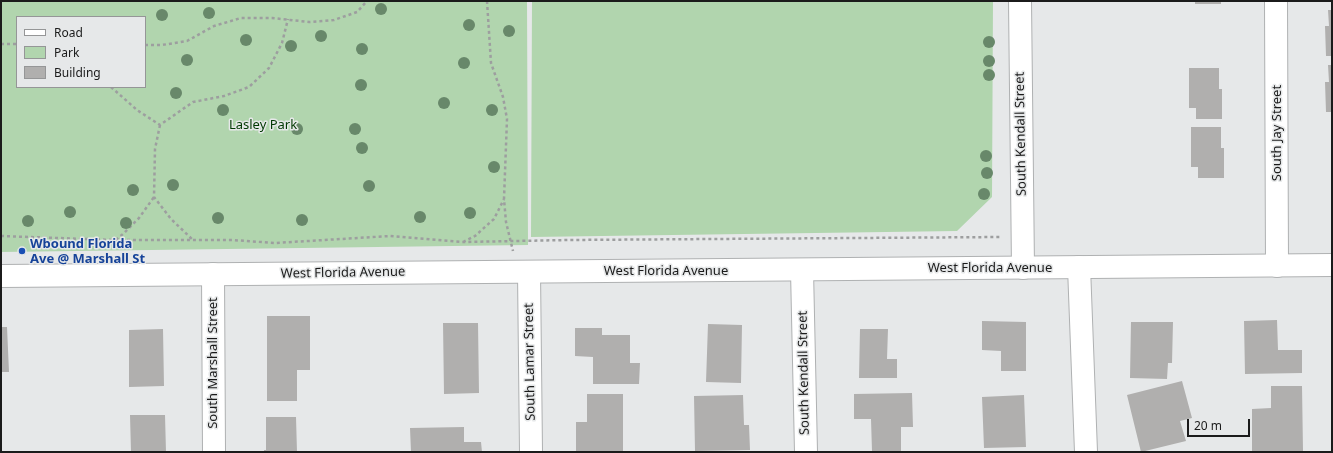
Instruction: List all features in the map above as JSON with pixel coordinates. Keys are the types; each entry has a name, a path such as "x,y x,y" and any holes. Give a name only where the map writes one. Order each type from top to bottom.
{"street":[{"name":"South Kendall Street","path":"1020,1 1023,268"},
{"name":"South Jay Street","path":"1276,1 1277,266"},
{"name":"West Florida Avenue","path":"1,276 1332,266"},
{"path":"1079,267 1086,452"},
{"name":"South Kendall Street","path":"802,270 806,452"},
{"name":"South Lamar Street","path":"529,272 531,452"},
{"name":"South Marshall Street","path":"213,274 214,452"}],"path":[{"path":"146,44 162,45 187,41 214,26 241,18 272,18 309,22 334,20 357,12 367,1"},
{"path":"487,1 491,63 503,97 507,119 504,199 506,222 512,242"},
{"path":"115,240 139,218 154,197 155,149 160,125 193,102 224,96 249,87 269,68 282,43 288,19"},
{"path":"1,44 16,44"},
{"path":"113,88 137,110 160,125"},
{"path":"154,197 171,219 193,240"},
{"path":"462,242 475,236 494,218 504,199"},
{"path":"1,236 115,240 232,240 275,243 390,236 462,242 1022,237"}],"green space":[{"name":"Lasley Park","path":"1,1 527,1 528,245 1,252"},
{"path":"532,1 993,1 992,197 957,231 531,237"}],"building":[{"path":"1195,1 1221,1 1221,4 1195,4"},
{"path":"1328,10 1332,10 1332,56 1326,56 1325,26 1329,26"},
{"path":"1328,65 1332,65 1332,112 1326,112 1325,82 1329,82"},
{"path":"1189,68 1219,68 1219,89 1222,89 1222,119 1196,119 1196,108 1189,108"},
{"path":"1191,127 1221,127 1221,148 1224,148 1224,178 1198,178 1198,167 1191,167"},
{"path":"267,316 310,316 310,370 297,370 297,401 267,401"},
{"path":"1277,320 1278,350 1302,350 1302,373 1245,374 1244,321"},
{"path":"982,321 1026,322 1026,371 1001,371 1001,351 982,350"},
{"path":"1131,322 1173,322 1172,363 1168,363 1167,379 1130,378"},
{"path":"443,323 478,323 479,393 444,394"},
{"path":"708,324 742,325 741,383 706,382"},
{"path":"1,327 7,327 9,372 1,372"},
{"path":"575,328 602,328 602,335 630,335 630,363 640,363 639,384 593,384 593,357 575,356"},
{"path":"163,329 164,386 129,387 129,330"},
{"path":"860,329 888,329 887,359 897,359 897,378 859,378"},
{"path":"1182,381 1192,418 1180,421 1186,441 1141,452 1127,395"},
{"path":"1271,386 1302,386 1303,451 1252,452 1252,409 1271,408"},
{"path":"912,393 913,427 901,427 901,451 872,451 871,419 854,419 854,394"},
{"path":"587,394 623,394 623,452 576,452 576,422 587,422"},
{"path":"743,395 744,425 749,425 750,450 695,451 694,396"},
{"path":"1024,395 1026,447 984,448 982,397"},
{"path":"130,415 165,415 166,452 131,452"},
{"path":"266,417 296,417 297,452 264,452 264,450 266,450"},
{"path":"464,427 464,442 481,442 482,452 411,452 410,428"}],"place":[{"name":"Wbound Florida Ave @ Marshall St","path":"22,251"}]}
